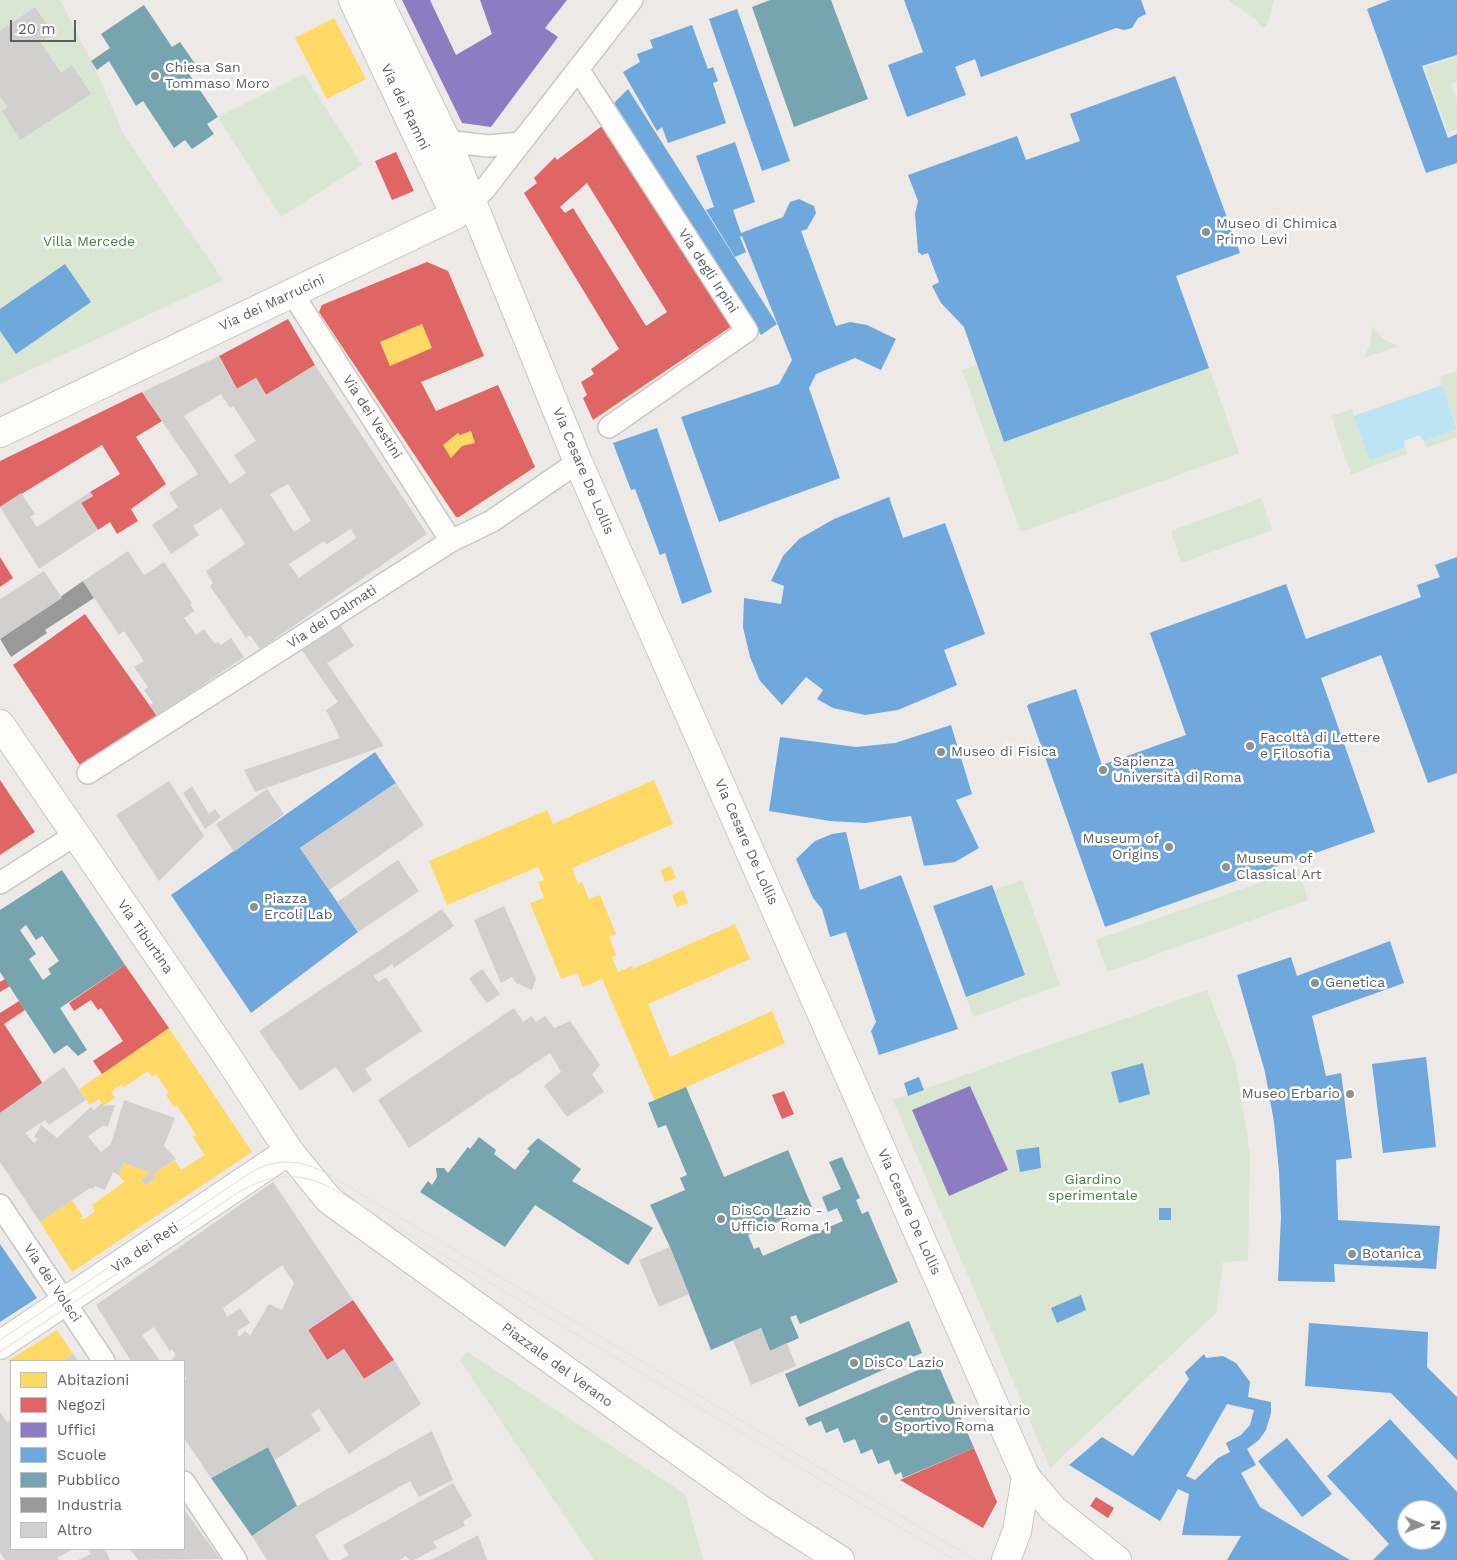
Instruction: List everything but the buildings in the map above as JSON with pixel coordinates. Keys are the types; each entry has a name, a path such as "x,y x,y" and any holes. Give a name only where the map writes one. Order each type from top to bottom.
{"main road":[{"name":"Via dei Ramni","path":"353,0 464,209"},
{"name":"Via dei Ramni","path":"378,0 446,140 464,209"},
{"name":"Via dei Marrucini","path":"0,433 464,209"},
{"name":"Via Cesare De Lollis","path":"464,209 578,462 1026,1477"},
{"name":"Via Tiburtina","path":"0,724 224,1050 289,1151"},
{"name":"Via dei Reti","path":"0,1345 289,1151"},
{"name":"Piazzale del Verano","path":"289,1151 329,1200 346,1213 757,1507 840,1560"},
{"path":"1006,1560 1018,1532 1026,1477"},
{"path":"1026,1477 1054,1510 1117,1560"}],"street":[{"name":"Via dei Marrucini","path":"464,209 521,143 632,0"},
{"name":"Via degli Irpini","path":"578,69 747,331 609,427"},
{"path":"446,140 488,146 521,143"},
{"name":"Via dei Vestini","path":"292,293 451,541"},
{"name":"Via dei Dalmati","path":"88,773 451,541 492,521 578,462"},
{"path":"0,883 75,835"},
{"name":"Via dei Volsci","path":"0,1205 103,1360"},
{"path":"185,1484 236,1560"}],"green space":[{"name":"Villa Mercede","path":"0,0 60,0 98,75 124,135 223,280 0,384"},
{"path":"1228,0 1274,0 1267,26 1263,28 1255,19"},
{"path":"1457,57 1457,81 1451,84 1457,100 1457,129 1448,133 1424,67"},
{"path":"304,74 362,165 281,217 218,117"},
{"path":"1372,326 1382,338 1397,346 1364,358 1371,342"},
{"path":"977,365 1004,442 1209,368 1239,453 1021,532 962,370"},
{"path":"1457,371 1457,427 1439,377"},
{"path":"1352,409 1370,460 1405,447 1407,454 1351,474 1331,416"},
{"path":"1457,429 1457,437 1426,448 1424,441"},
{"path":"1261,498 1272,530 1181,563 1171,531"},
{"path":"1299,869 1308,900 1107,972 1096,940"},
{"path":"1022,880 1060,985 973,1017 966,997 1025,975 994,890"},
{"name":"Giardino sperimentale","path":"1207,990 1235,1063 1250,1153 1248,1260 1223,1262 1216,1313 1050,1468 893,1100"},
{"path":"467,1352 685,1494 703,1560 594,1560 460,1360"}],"water":[{"path":"1442,385 1457,429 1424,441 1420,435 1404,441 1405,447 1370,460 1354,416"}],"tram line":[{"path":"0,1340 253,1171 280,1162 298,1163 324,1172 975,1560"},
{"path":"0,1352 239,1192 261,1182 281,1177 299,1177 333,1189 955,1560"}],"place":[{"name":"Chiesa San Tommaso Moro","path":"155,76"},
{"name":"Museo di Chimica Primo Levi","path":"1206,232"},
{"name":"Facoltà di Lettere e Filosofia","path":"1250,746"},
{"name":"Museo di Fisica","path":"941,752"},
{"name":"Sapienza Università di Roma","path":"1103,770"},
{"name":"Museum of Origins","path":"1169,847"},
{"name":"Museum of Classical Art","path":"1226,867"},
{"name":"Piazza Ercoli Lab","path":"254,907"},
{"name":"Genetica","path":"1315,983"},
{"name":"Museo Erbario","path":"1350,1094"},
{"name":"DisCo Lazio - Ufficio Roma 1","path":"721,1219"},
{"name":"Botanica","path":"1352,1254"},
{"name":"DisCo Lazio","path":"854,1363"},
{"name":"Centro Universitario Sportivo Roma","path":"884,1419"}]}
